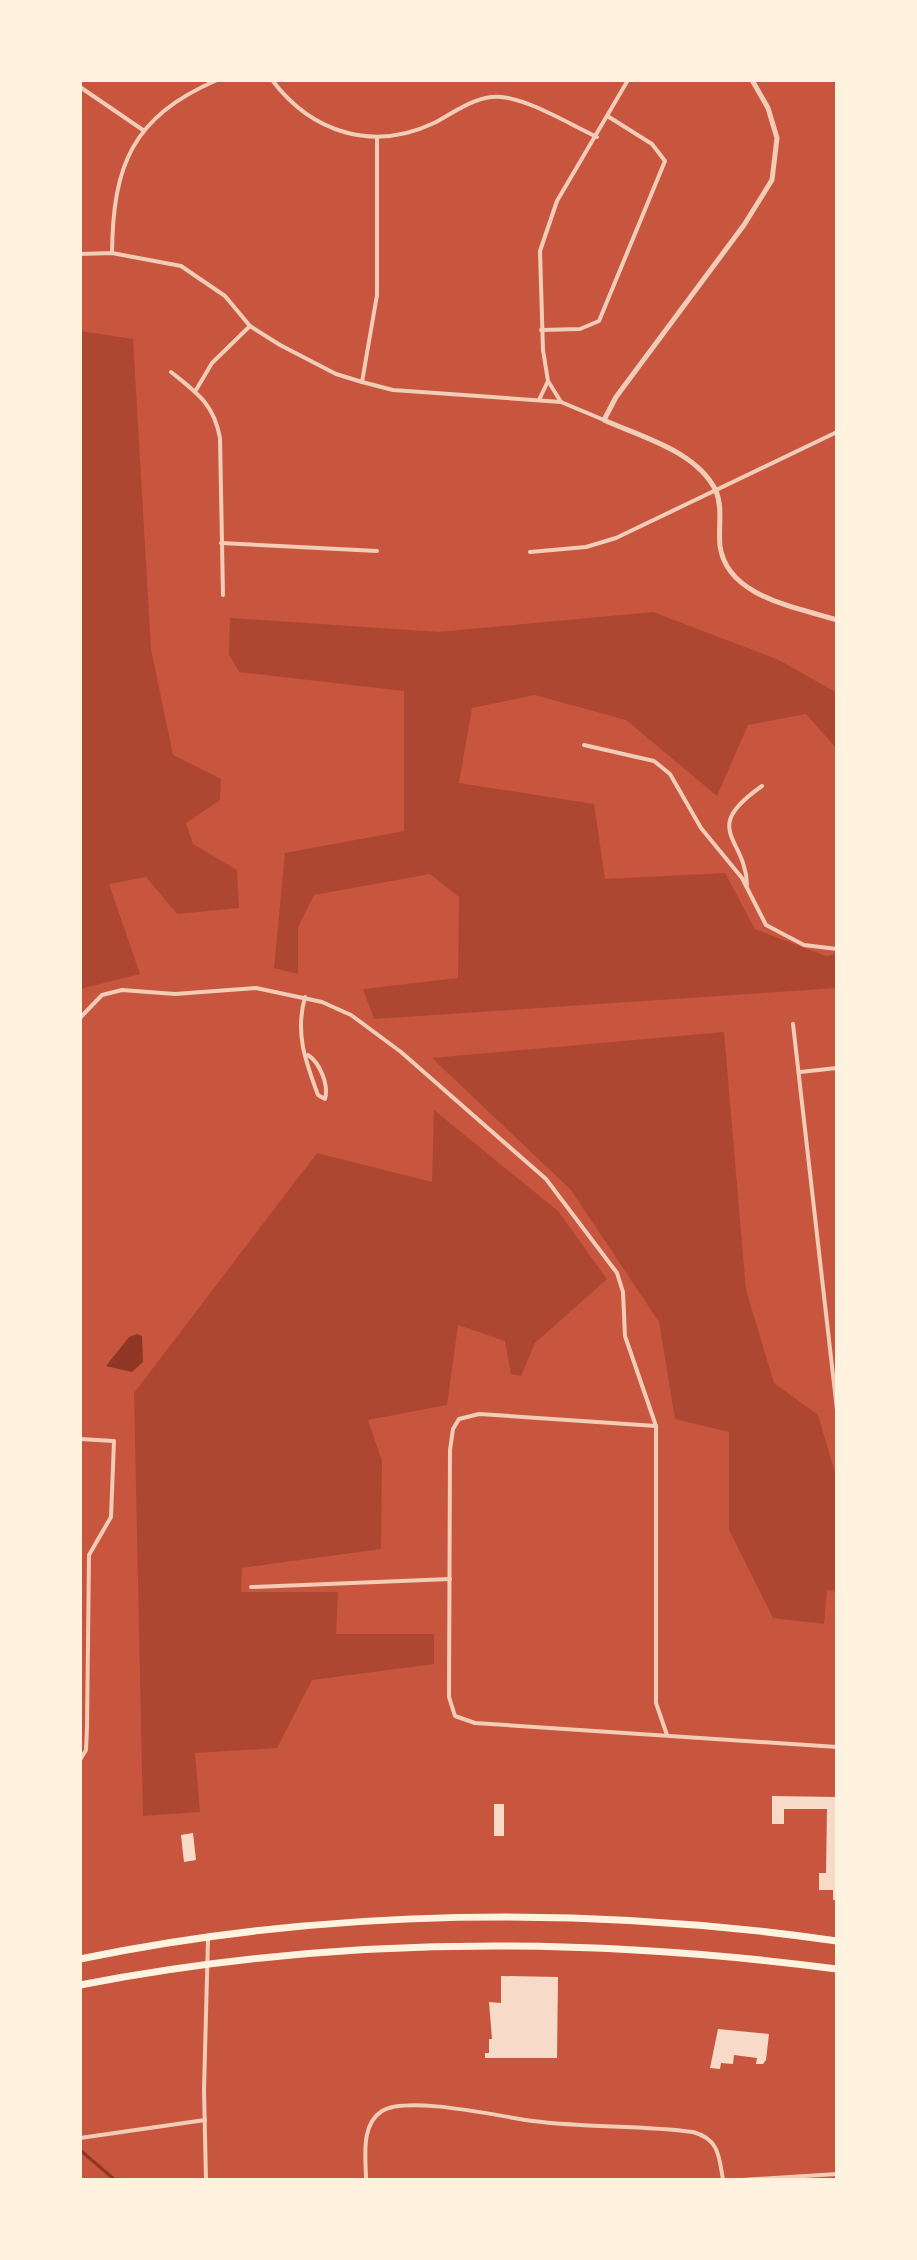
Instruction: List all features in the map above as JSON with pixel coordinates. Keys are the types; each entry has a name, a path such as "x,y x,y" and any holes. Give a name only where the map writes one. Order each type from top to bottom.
{"highway":[{"path":"80,1959 209,1937 388,1921 573,1918 682,1924 837,1941"},
{"path":"80,1985 205,1965 356,1950 493,1945 679,1951 837,1969"}],"street":[{"path":"112,253 112,213 119,173 143,130 179,98 217,80"},
{"path":"272,80 294,105 321,123 377,139 431,124 468,103 500,97 597,137"},
{"path":"561,402 548,381 541,330 539,262 545,230 557,201 628,80"},
{"path":"604,420 616,397 744,225 772,180 777,138 768,108 752,80"},
{"path":"80,87 143,130"},
{"path":"541,330 580,329 599,321 665,161 652,144 609,117"},
{"path":"362,382 377,295 377,139"},
{"path":"80,254 112,253 181,266 225,296 250,326 336,374 393,390 561,402 691,461 716,491 720,548 734,577 770,598 837,620"},
{"path":"196,390 212,363 250,326"},
{"path":"171,372 196,390 216,417 220,438 223,595"},
{"path":"539,400 548,381"},
{"path":"530,552 586,547 616,538 837,432"},
{"path":"221,543 377,551"},
{"path":"584,745 654,761 670,774 701,828 736,869 766,925 804,945 837,949"},
{"path":"747,887 744,866 732,844 731,817 738,804 762,786"},
{"path":"80,1018 102,995 122,990 175,994 256,988 305,997 351,1015 401,1052 546,1179 617,1273 623,1292 625,1336 656,1426 656,1692 657,1714 667,1735"},
{"path":"305,997 298,1021 299,1036 308,1055 317,1061 327,1092 325,1102 318,1095 312,1079 307,1065 308,1055"},
{"path":"793,1024 837,1410"},
{"path":"799,1072 837,1068"},
{"path":"312,1079 322,1075"},
{"path":"656,1426 479,1414 459,1419 453,1429 450,1450 449,1697 455,1716 475,1723 837,1747"},
{"path":"80,1439 114,1441 111,1517 89,1555 87,1728 86,1750 80,1760"},
{"path":"251,1587 450,1579"},
{"path":"206,2180 205,1965 209,1937"},
{"path":"366,2180 370,2126 384,2110 406,2106 480,2111 533,2121 693,2132 713,2140 718,2149 723,2180"},
{"path":"80,2138 205,2120"},
{"path":"742,2180 837,2174"}],"shaded area":[{"path":"80,331 133,339 151,649 173,755 221,779 220,800 186,823 193,844 237,870 239,908 177,914 146,877 109,884 140,974 80,989"},
{"path":"653,612 779,660 837,693 837,749 806,714 748,725 717,796 626,720 535,695 472,708 459,783 594,804 605,879 725,873 755,929 826,956 837,954 837,988 374,1019 363,989 458,978 459,897 430,874 314,895 298,927 298,974 274,968 285,853 404,831 404,691 239,672 229,654 230,618 439,632"},
{"path":"724,1032 746,1290 774,1383 818,1415 837,1479 837,1591 827,1590 824,1624 773,1618 729,1530 729,1432 675,1419 659,1322 571,1190 432,1058"},
{"path":"434,1110 558,1211 607,1279 535,1343 521,1376 511,1374 505,1341 458,1325 447,1405 368,1420 382,1461 381,1549 242,1568 241,1592 338,1592 336,1634 434,1634 434,1664 312,1680 277,1748 195,1753 200,1812 143,1816 134,1393 317,1153 432,1182"},
{"path":"142,1336 143,1362 132,1372 106,1366 129,1337"}],"building":[{"path":"772,1796 837,1797 837,1900 833,1900 833,1890 819,1890 819,1873 826,1873 827,1809 784,1809 784,1824 772,1824"},
{"path":"494,1804 504,1804 504,1836 494,1836"},
{"path":"193,1833 196,1860 184,1862 181,1835"},
{"path":"501,1976 558,1977 557,2058 485,2058 485,2053 489,2053 489,2039 492,2039 489,2002 501,2003"},
{"path":"718,2029 769,2034 766,2060 763,2064 756,2064 757,2058 734,2055 733,2064 721,2063 720,2069 710,2068"}],"waterway":[{"path":"80,2150 115,2180"}]}
